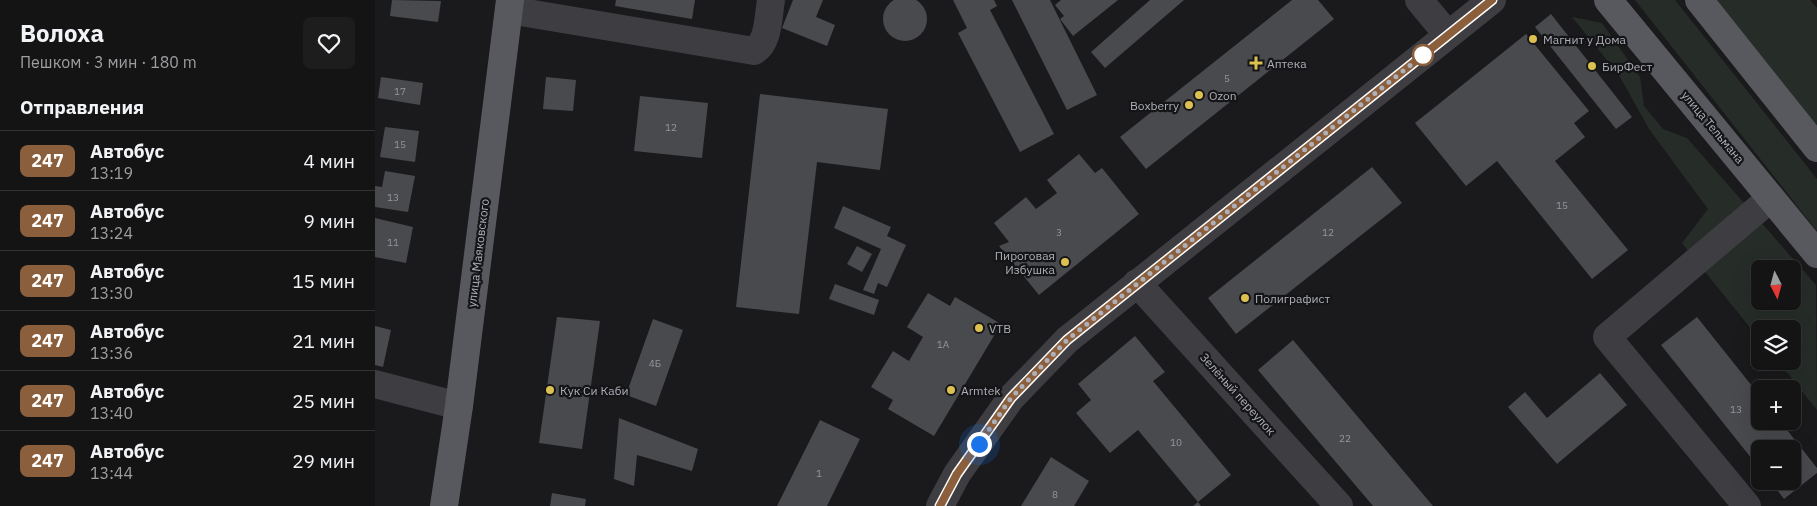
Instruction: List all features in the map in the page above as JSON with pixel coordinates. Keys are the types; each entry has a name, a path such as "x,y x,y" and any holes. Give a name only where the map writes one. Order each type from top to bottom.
{"main road":[{"name":"улица Тельмана","path":"1608,0 1817,254"},
{"path":"1699,0 1817,148"},
{"name":"улица Маяковского","path":"444,506 459,406 509,5"}],"street":[{"path":"509,5 754,51 762,46 765,39 771,0"},
{"path":"1419,0 1448,35"},
{"path":"940,506 957,474 1011,398 1067,340 1492,0"},
{"path":"1747,506 1607,337 1771,198"},
{"name":"Зелёный переулок","path":"1137,283 1339,506"},
{"path":"375,384 459,406"}],"shaded area":[{"path":"1635,0 1675,0 1817,179 1817,231"},
{"path":"1714,0 1810,0 1817,8 1817,128"},
{"path":"1572,17 1602,23 1640,77 1644,106 1663,129 1687,138 1794,260 1751,260 1751,310 1801,310 1801,268 1816,285 1817,410 1801,390 1801,380 1793,380 1785,370 1801,370 1801,320 1751,320 1751,329 1682,243 1708,209 1649,129 1619,75"}],"building":[{"path":"897,-1 913,-1 917,1 923,7 927,19 923,31 917,37 905,41 893,37 887,31 883,19 887,7"},
{"path":"392,0 441,1 438,22 390,16"},
{"path":"616,0 695,0 692,19 615,6"},
{"path":"793,0 823,0 816,17 835,25 827,46 782,28"},
{"path":"953,0 994,0 997,6 990,10 1054,134 1020,152 958,33 967,28"},
{"path":"1012,0 1050,0 1097,95 1067,110"},
{"path":"1061,0 1118,0 1073,36 1060,19 1064,16 1055,5"},
{"path":"1150,0 1184,0 1105,68 1091,52"},
{"path":"1292,0 1318,0 1334,19 1146,169 1120,137"},
{"path":"1551,14 1632,117 1616,129 1535,27"},
{"path":"1526,34 1589,111 1574,123 1585,137 1555,161 1628,250 1592,279 1497,161 1466,186 1415,123"},
{"path":"381,77 423,83 420,105 378,98"},
{"path":"546,77 576,80 573,111 543,109"},
{"path":"760,94 888,109 880,170 817,162 799,314 736,307"},
{"path":"640,96 708,103 702,158 634,151"},
{"path":"385,127 419,131 415,162 380,157"},
{"path":"1079,154 1095,173 1102,168 1139,214 1039,295 999,246 1009,242 994,223 1026,197 1036,209 1057,193 1047,180"},
{"path":"1372,167 1402,203 1236,334 1208,298"},
{"path":"385,171 415,176 408,212 375,207 375,186 382,187"},
{"path":"843,206 891,227 887,236 906,245 887,287 878,283 874,294 863,290 881,249 834,228"},
{"path":"375,218 413,227 406,263 375,257"},
{"path":"857,246 872,254 862,272 847,264"},
{"path":"835,284 879,300 874,315 829,299"},
{"path":"928,293 950,306 955,297 1001,324 934,436 888,409 893,400 871,387 893,351 909,361 923,337 907,327"},
{"path":"557,317 600,321 582,449 539,443"},
{"path":"1697,317 1751,385 1751,430 1787,430 1795,440 1751,440 1751,458 1661,345"},
{"path":"653,319 683,330 656,406 626,395"},
{"path":"375,326 391,330 383,367 375,365"},
{"path":"1135,336 1165,372 1153,381 1231,475 1198,502 1138,430 1110,453 1076,413 1091,400 1078,384"},
{"path":"1293,340 1433,506 1373,506 1258,370"},
{"path":"1600,373 1627,405 1557,464 1508,407 1525,392 1547,418"},
{"path":"619,418 698,449 692,471 637,455 634,486 614,479"},
{"path":"820,420 860,439 827,506 777,506"},
{"path":"1801,448 1817,468 1817,473 1801,486"},
{"path":"1051,457 1089,481 1074,506 1021,506"},
{"path":"1777,490 1795,490 1784,499"},
{"path":"552,493 586,499 585,506 550,506"},
{"path":"1198,502 1201,506 1193,506"}],"bus line":[{"name":"247","path":"940,506 957,474 1011,398 1067,340 1492,0"}],"place":[{"name":"Магнит у Дома","path":"1533,39"},
{"name":"Аптека","path":"1256,63"},
{"name":"БирФест","path":"1592,66"},
{"name":"Ozon","path":"1199,95"},
{"name":"Boxberry","path":"1189,105"},
{"name":"Пироговая Избушка","path":"1065,262"},
{"name":"Полиграфист","path":"1245,298"},
{"name":"VTB","path":"979,328"},
{"name":"Кук Си Каби","path":"550,390"},
{"name":"Armtek","path":"951,390"}],"route":[{"path":"979,444 1011,398 1067,340 1423,55"}]}
